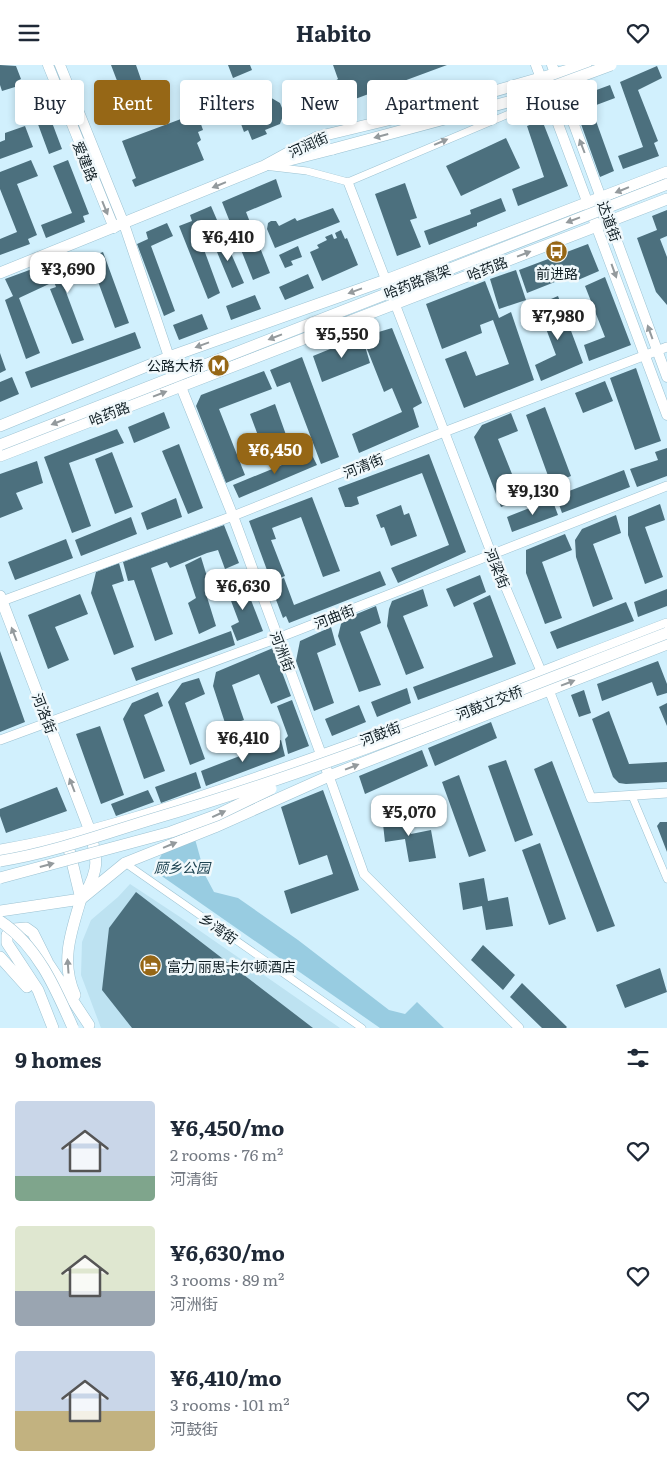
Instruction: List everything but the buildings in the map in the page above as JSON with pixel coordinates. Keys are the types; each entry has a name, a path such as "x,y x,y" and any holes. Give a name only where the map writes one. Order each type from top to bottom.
{"main road":[{"name":"爱建路","path":"48,65 119,226"},
{"name":"爱建路","path":"60,65 119,226"},
{"name":"达道街","path":"536,65 541,79"},
{"name":"河润街","path":"0,273 264,167 317,137 421,112 541,79 554,70 586,65"},
{"path":"264,167 519,99 611,65"},
{"name":"达道街","path":"554,70 667,377"},
{"name":"达道街","path":"560,125 667,415"},
{"name":"哈药路","path":"0,426 169,357 386,279 667,172"},
{"name":"哈药路高架","path":"0,445 667,183"},
{"name":"哈药路","path":"0,456 667,199"},
{"name":"河洲街","path":"119,226 180,386 233,516 329,776"},
{"name":"河洛街","path":"1,599 90,831 97,861 91,883 81,899 70,935 67,956 67,968 71,987 90,1027"},
{"name":"河鼓街","path":"0,850 90,831 206,795 322,755 667,624"},
{"name":"河鼓立交桥","path":"310,769 667,633"},
{"name":"河鼓街","path":"81,899 125,863 215,827 329,776 667,644"},
{"path":"0,861 44,851 190,809 310,769"},
{"path":"0,878 171,832 200,822 310,769"},
{"path":"0,911 81,899 66,837"},
{"path":"0,921 24,941 37,958 73,1028"},
{"path":"53,1028 38,990 7,943 7,935 14,929 26,928 33,933 48,963 90,1027"},
{"path":"0,957 22,979 53,1028"}],"street":[{"path":"348,182 507,115"},
{"name":"河润街","path":"264,167 307,171 348,182"},
{"name":"河梁街","path":"348,182 492,555 549,690 591,798 667,793"},
{"name":"河清街","path":"1,599 233,516 667,347"},
{"name":"河曲街","path":"0,740 278,637 667,486"},
{"name":"河洲街","path":"329,776 364,874 519,1028"},
{"path":"632,796 667,879"},
{"name":"乡湾街","path":"125,863 362,1028"}],"shaded area":[{"path":"130,884 340,1028 101,1028 81,975 82,942 91,920"}],"green space":[{"name":"顾乡公园","path":"195,839 205,875 214,892 238,898 298,940 389,1010 405,1014 417,1002 444,1028 380,1028 153,870 162,854"}],"place":[{"name":"前进路","path":"557,251"},
{"name":"公路大桥","path":"219,365"},
{"name":"富力 丽思卡尔顿酒店","path":"151,966"}]}
